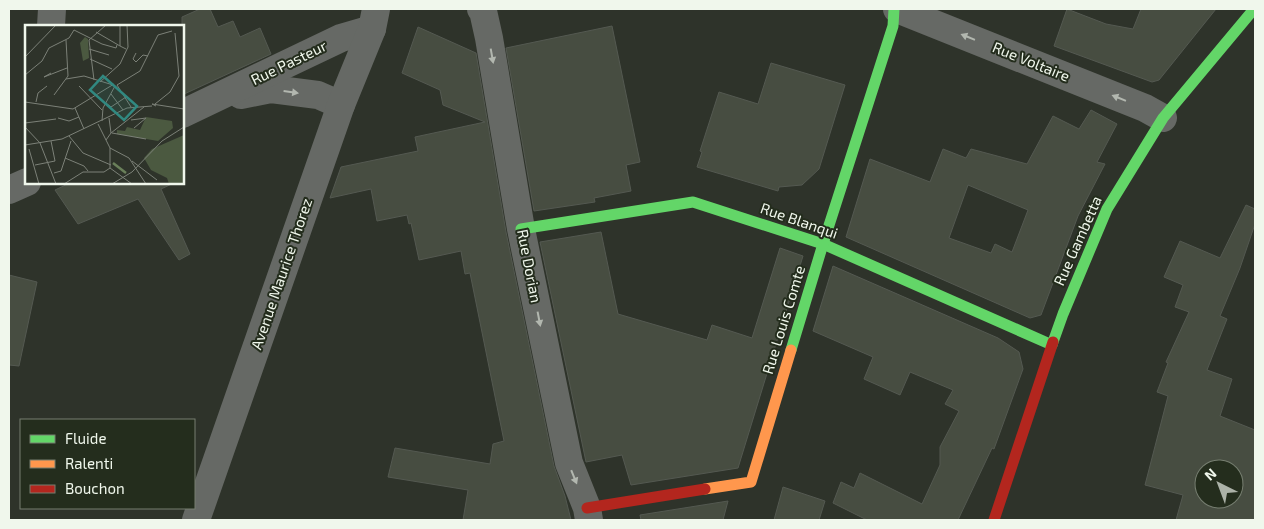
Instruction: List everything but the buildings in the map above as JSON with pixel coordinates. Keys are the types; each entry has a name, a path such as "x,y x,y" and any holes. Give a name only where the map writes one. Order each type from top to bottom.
{"street":[{"path":"51,25 52,9"},
{"name":"Avenue Maurice Thorez","path":"196,520 341,105 374,19 391,9"},
{"name":"Rue Dorian","path":"481,9 489,38 521,228 569,463 588,514"},
{"name":"Rue Voltaire","path":"896,9 1145,108 1163,118"},
{"name":"Rue Louis Comte","path":"588,514 751,482 823,244 893,26 896,9"},
{"name":"Rue Gambetta","path":"994,520 1063,314 1107,209 1163,118 1254,9"},
{"name":"Rue Pasteur","path":"184,113 341,38 374,19"},
{"name":"Rue Pasteur","path":"209,102 271,89 318,96 341,105"},
{"path":"9,190 25,183"},
{"name":"Rue Blanqui","path":"521,228 693,202 823,244 1052,345"}],"traffic: fast":[{"path":"791,350 893,26 894,9"},
{"path":"1053,342 1107,209 1163,118 1254,9"},
{"path":"521,229 693,202 823,244 1052,345"}],"traffic: slow":[{"path":"705,489 751,482 791,350"}],"traffic: jam":[{"path":"994,520 1053,342"},
{"path":"587,508 705,489"}]}
